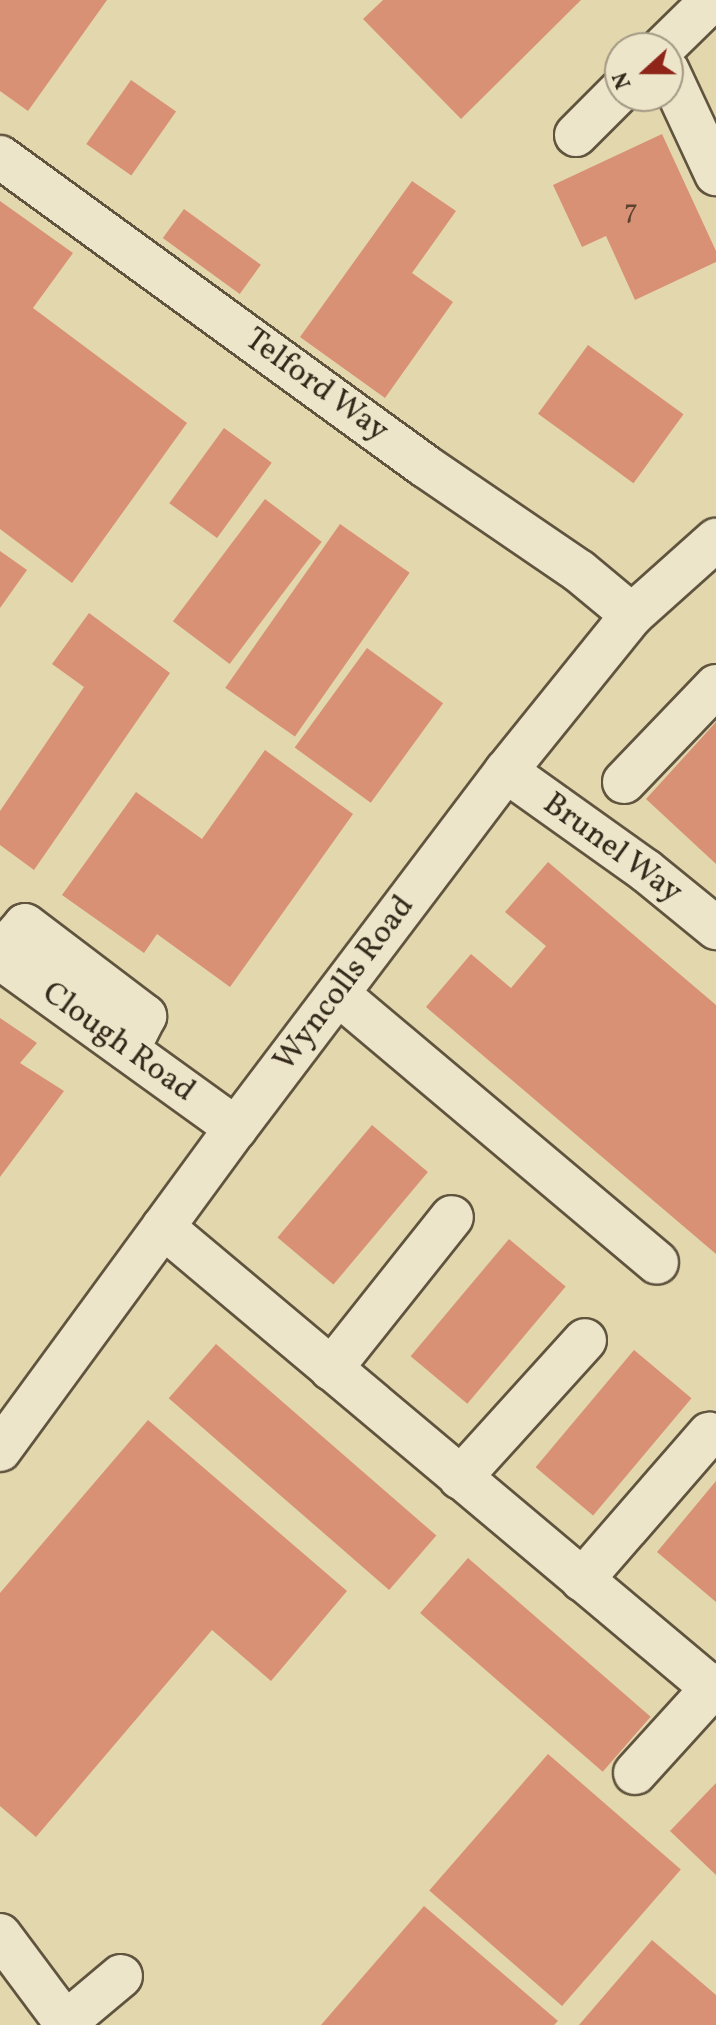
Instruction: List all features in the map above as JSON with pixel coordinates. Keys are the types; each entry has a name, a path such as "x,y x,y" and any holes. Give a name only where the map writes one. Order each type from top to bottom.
{"street":[{"path":"679,32 712,0"},
{"path":"684,105 716,174"},
{"path":"576,135 604,107"},
{"name":"Telford Way","path":"0,157 425,466 579,571 632,615"},
{"name":"Wyncolls Road","path":"5,1431 163,1227 506,771 632,615 716,540"},
{"path":"624,782 716,686"},
{"name":"Brunel Way","path":"506,771 645,870 716,928"},
{"name":"Clough Road","path":"0,956 236,1128"},
{"path":"338,994 657,1263"},
{"path":"331,1369 452,1217"},
{"path":"163,1227 582,1580 714,1686 635,1773"},
{"path":"460,1478 585,1340"},
{"path":"582,1580 709,1434"},
{"path":"0,1935 66,2024 121,1976"}],"building":[{"path":"0,0 107,0 28,111 0,91"},
{"path":"383,0 581,0 461,119 363,19"},
{"path":"131,80 176,112 131,175 86,144"},
{"path":"662,134 716,251 716,262 635,300 606,236 582,247 553,185"},
{"path":"412,181 456,211 412,273 453,302 385,398 300,337"},
{"path":"0,201 73,253 33,308 187,423 72,583 0,529"},
{"path":"184,209 261,265 240,294 163,238"},
{"path":"588,345 683,414 634,483 538,414"},
{"path":"224,428 272,463 217,538 169,503"},
{"path":"265,499 322,542 230,664 173,621"},
{"path":"340,524 410,573 295,737 225,688"},
{"path":"0,551 27,570 0,608"},
{"path":"89,613 170,673 34,870 0,845 0,811 84,687 52,664"},
{"path":"367,648 443,703 371,803 295,748"},
{"path":"716,722 716,864 646,799"},
{"path":"265,750 353,814 230,987 157,934 144,953 62,895 136,792 202,839"},
{"path":"548,862 716,1005 716,1254 426,1007 471,954 511,988 546,946 505,912"},
{"path":"0,1018 37,1043 20,1063 64,1091 0,1177"},
{"path":"372,1125 428,1172 333,1285 278,1238"},
{"path":"509,1239 566,1287 467,1404 411,1356"},
{"path":"216,1344 436,1536 389,1590 169,1398"},
{"path":"634,1350 691,1398 593,1515 536,1467"},
{"path":"148,1420 347,1591 271,1681 212,1630 36,1837 0,1806 0,1593"},
{"path":"716,1481 716,1602 657,1552"},
{"path":"468,1558 651,1717 603,1772 420,1613"},
{"path":"548,1754 681,1869 562,2006 429,1891"},
{"path":"716,1783 716,1875 670,1831"},
{"path":"424,1906 558,2021 554,2025 321,2025"},
{"path":"652,1940 716,1995 716,2025 579,2025"}]}
